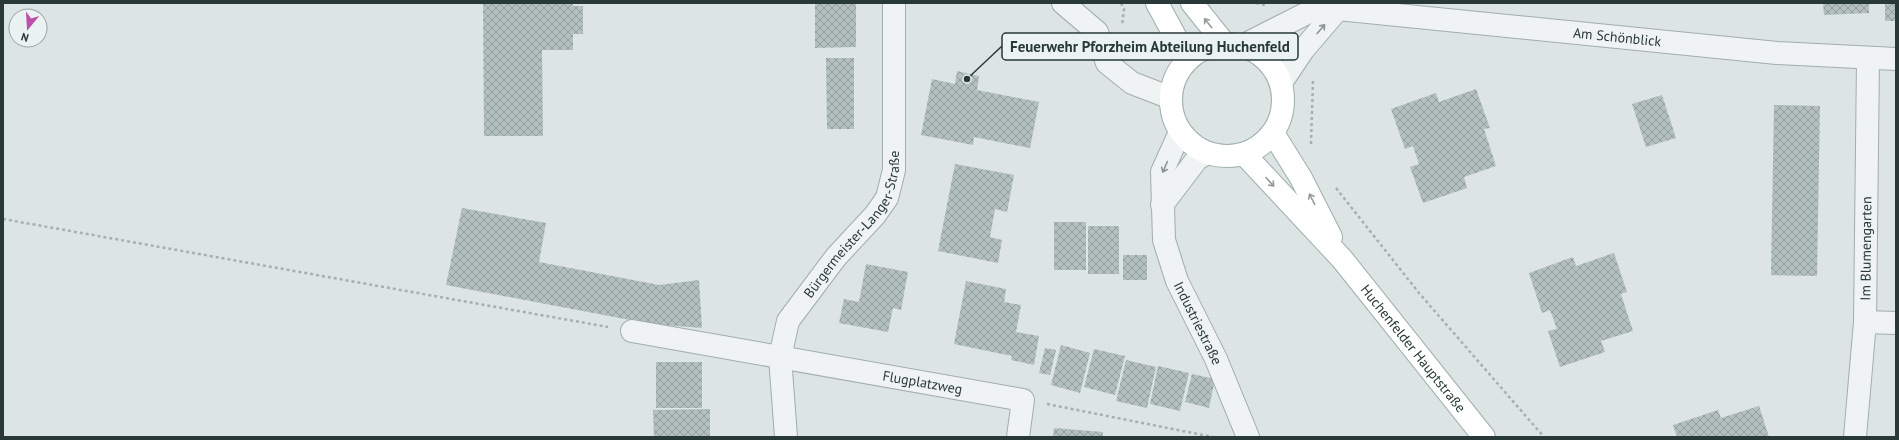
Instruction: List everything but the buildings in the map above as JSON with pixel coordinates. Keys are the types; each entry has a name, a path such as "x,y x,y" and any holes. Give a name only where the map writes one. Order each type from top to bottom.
{"main road":[{"path":"1157,3 1176,38 1191,56"},
{"path":"1192,3 1234,44 1261,55 1273,67 1281,83 1284,100 1281,118 1273,133 1260,146 1244,154 1226,156 1206,154 1192,144 1180,132 1173,115 1171,98 1174,82 1181,68 1191,56 1205,48 1234,44"},
{"name":"Huchenfelder Hauptstraße","path":"1273,133 1301,178 1342,259"},
{"name":"Huchenfelder Hauptstraße","path":"1244,154 1342,259 1484,437"}],"street":[{"name":"Bürgermeister-Langer-Straße","path":"786,437 780,357 788,321 836,257 875,215 888,198 894,170 894,3"},
{"path":"1063,3 1097,32 1107,63 1132,83 1171,98"},
{"path":"1281,83 1303,50 1338,9"},
{"name":"Am Schönblick","path":"1234,44 1313,10 1338,9 1770,53 1868,59 1896,59"},
{"name":"Im Blumengarten","path":"1855,437 1865,322 1868,59"},
{"name":"Industriestraße","path":"1180,132 1162,172 1164,240 1177,281 1216,359 1248,437"},
{"path":"1162,205 1197,159 1206,154"},
{"path":"1865,322 1896,323"},
{"name":"Flugplatzweg","path":"632,331 1023,400"},
{"path":"1018,437 1023,400"}],"path":[{"path":"1256,3 1264,5"},
{"path":"1303,50 1314,66 1311,148"},
{"path":"1335,187 1419,293 1544,437"},
{"path":"3,219 632,331"},
{"path":"1023,400 1213,437"}],"place":[{"name":"Feuerwehr Pforzheim Abteilung Huchenfeld","path":"967,79"}]}
